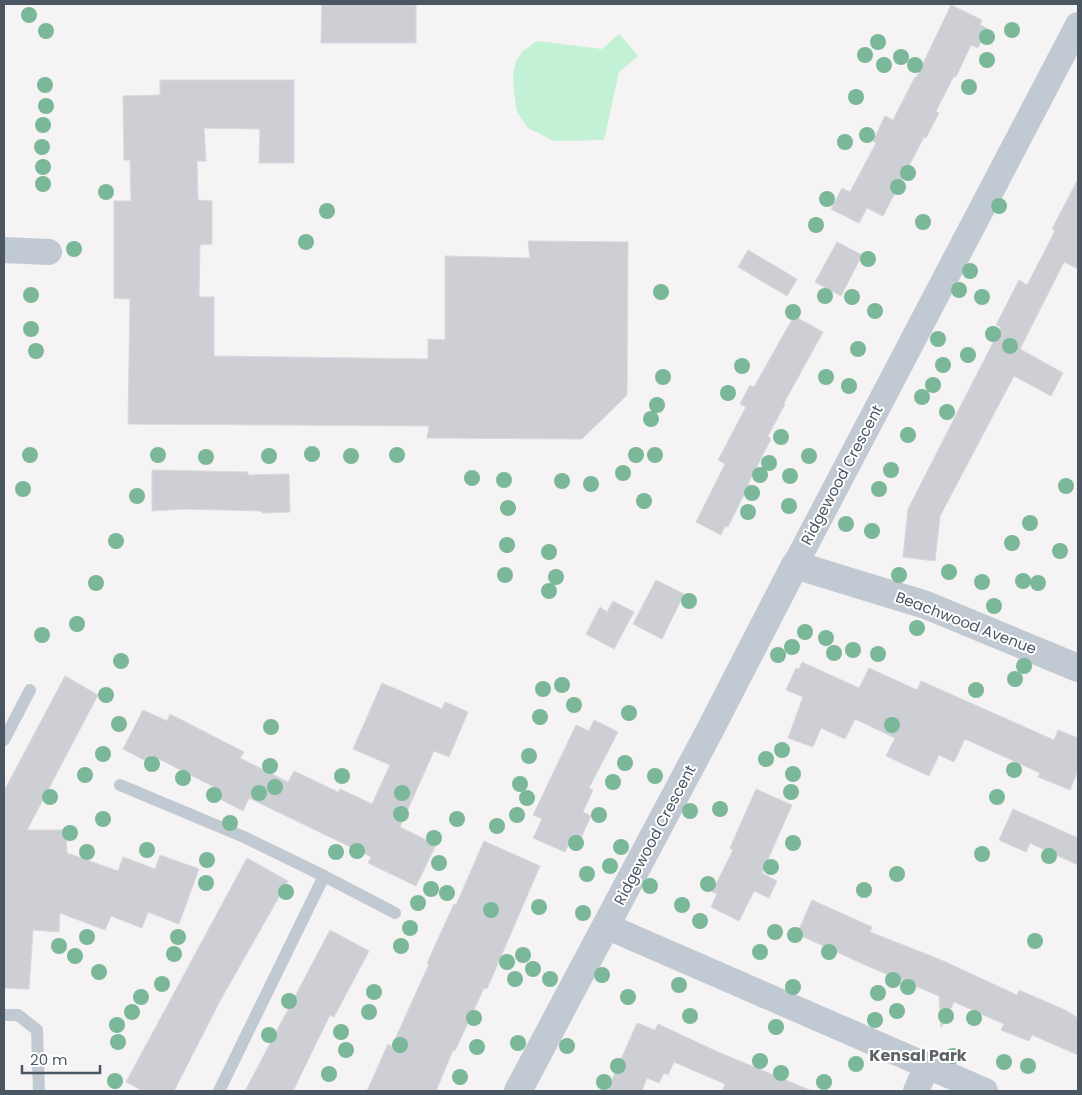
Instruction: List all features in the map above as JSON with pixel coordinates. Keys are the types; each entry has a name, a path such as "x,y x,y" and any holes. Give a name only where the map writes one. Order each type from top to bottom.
{"street":[{"name":"Ridgewood Crescent","path":"518,1091 710,730 1078,26"},
{"path":"4,250 49,252"},
{"name":"Beachwood Avenue","path":"795,565 926,605 1078,668"},
{"path":"606,926 984,1091"},
{"path":"916,1091 927,1066"}],"lane":[{"path":"4,740 30,690"},
{"path":"120,785 244,837 324,876 395,914"},
{"path":"219,1091 324,876"},
{"path":"4,1015 18,1015 37,1030 39,1091"}],"green space":[{"path":"619,34 638,56 619,72 604,140 554,141 528,128 517,112 514,93 513,74 516,61 523,51 537,41 602,49"}],"building":[{"path":"322,4 416,4 416,43 321,43"},
{"path":"951,5 982,20 980,25 987,28 978,48 971,45 956,77 954,76 936,111 939,113 926,138 924,137 883,216 867,208 859,223 831,209 842,188 850,192 876,143 873,141 885,116 893,120 916,78"},
{"path":"160,80 294,80 294,163 259,163 260,129 204,128 206,161 197,161 198,200 212,201 212,244 200,245 199,297 214,297 214,356 428,359 428,339 445,340 445,256 530,258 528,241 628,242 627,395 582,439 427,438 429,426 128,424 130,299 114,298 114,201 131,201 130,160 124,160 123,96 160,95"},
{"path":"1078,179 1078,269 1064,262 1020,349 1063,373 1051,396 1014,376 940,516 935,561 903,557 908,509 1001,327 996,325 1019,280 1027,285 1055,231 1052,229"},
{"path":"837,242 862,255 841,296 815,282"},
{"path":"748,250 797,279 787,296 738,267"},
{"path":"794,316 823,332 784,403 768,436 771,439 728,527 725,526 721,535 696,522 725,464 718,460 746,407 740,404 750,385 754,387"},
{"path":"152,470 248,472 248,475 289,474 290,512 262,513 261,511 183,509 152,511"},
{"path":"656,580 684,594 662,639 633,624"},
{"path":"613,601 634,612 614,649 586,634 600,607 607,612"},
{"path":"802,662 859,688 869,668 917,690 921,681 1054,740 1058,730 1078,738 1078,770 1070,790 1038,777 1040,773 965,739 954,762 939,755 929,776 886,756 895,738 855,719 845,739 821,728 813,747 788,738 803,697 786,690 796,668 799,669"},
{"path":"65,676 98,695 27,830 66,830 67,853 118,871 123,857 155,869 160,855 199,869 179,924 148,912 142,928 111,916 105,930 60,913 59,932 33,930 29,989 4,988 4,791"},
{"path":"382,683 442,709 445,702 468,712 449,757 434,751 400,827 436,845 416,886 368,863 371,857 249,798 243,811 218,798 222,791 151,755 148,762 123,749 143,710 167,721 170,714 244,752 240,758 288,782 294,771 338,792 340,789 372,804 390,765 353,749"},
{"path":"594,720 618,732 589,788 593,790 583,812 591,816 580,840 572,837 565,852 533,838 542,819 533,815 576,725 589,731"},
{"path":"756,789 792,805 762,873 777,881 769,898 754,891 739,921 711,907 717,894 712,892 733,850 730,848"},
{"path":"1013,809 1078,838 1078,865 1030,843 1026,852 999,840"},
{"path":"484,841 540,866 487,989 484,988 455,1051 453,1050 436,1091 367,1091 388,1044 392,1046 429,964 427,963 454,904 456,905"},
{"path":"247,858 288,881 220,1001 174,1091 143,1091 126,1082"},
{"path":"812,900 872,927 870,932 939,959 1017,995 1019,990 1065,1010 1078,1018 1078,1055 1032,1035 1029,1041 1001,1030 1004,1024 954,1002 941,1028 939,996 797,934"},
{"path":"330,930 369,951 334,1017 330,1015 293,1091 245,1091"},
{"path":"637,1023 655,1030 658,1024 718,1052 812,1091 722,1091 725,1084 674,1062 668,1075 664,1073 659,1083 647,1078 642,1091 607,1091"}],"district":[{"name":"Kensal Park","path":"918,1055"}]}
